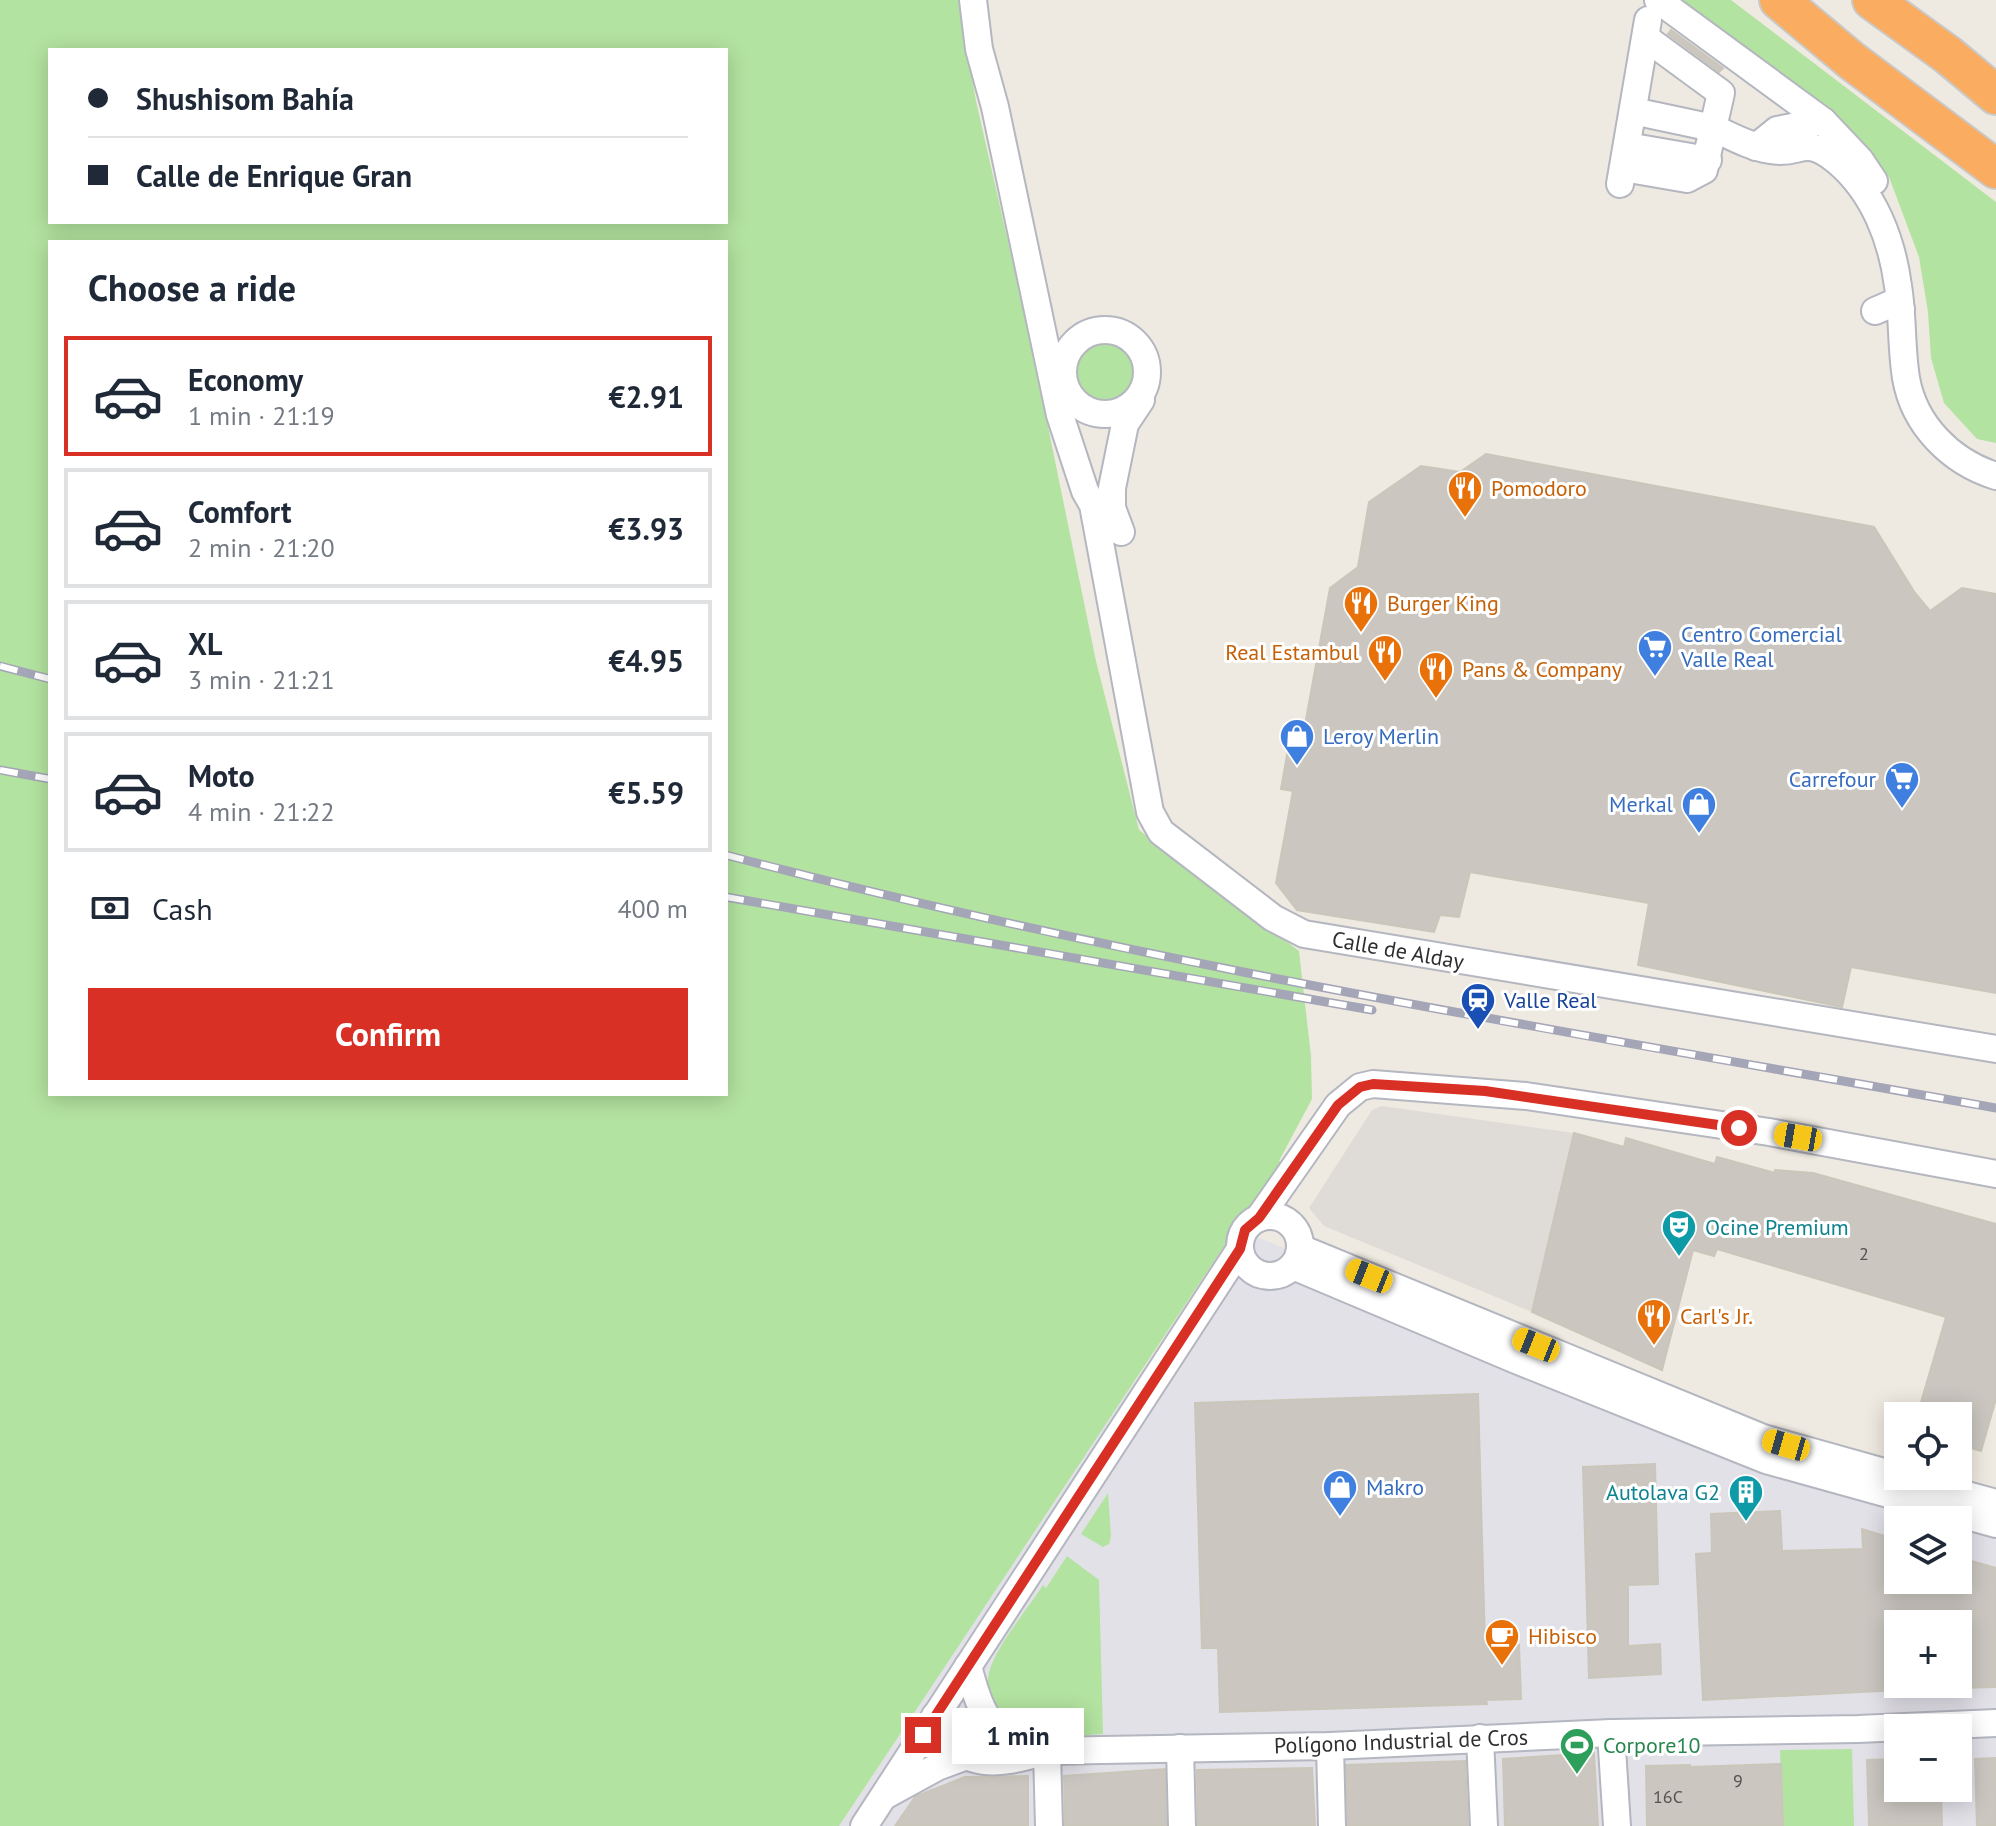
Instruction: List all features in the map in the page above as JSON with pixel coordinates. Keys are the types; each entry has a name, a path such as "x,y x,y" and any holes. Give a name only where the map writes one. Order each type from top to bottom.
{"highway":[{"path":"1779,0 1852,61 1996,169"},
{"path":"1797,0 1841,26 1996,137"},
{"path":"1872,0 1996,86"},
{"path":"1948,55 1996,95"}],"street":[{"path":"973,0 979,49 995,107 1060,415 1085,491 1093,505"},
{"path":"1651,19 1823,121 1869,171 1893,219 1911,286 1919,376 1926,400 1954,438 1973,452 1996,462"},
{"path":"1627,147 1687,179 1704,170 1721,93 1651,19"},
{"path":"1627,147 1651,19"},
{"path":"1756,147 1777,130 1823,121"},
{"path":"1947,133 1996,176"},
{"path":"1627,147 1711,143 1772,151 1815,147 1845,169 1867,196 1883,227 1897,276 1888,310 1919,414 1949,452 1974,469 1996,476"},
{"path":"1060,415 1063,364 1076,342 1090,333 1107,330 1124,335 1142,353 1147,375 1140,402 1125,424 1112,488 1112,508 1121,532"},
{"path":"1063,381 1078,405 1090,412 1111,414 1134,403 1143,390"},
{"path":"1093,505 1111,414"},
{"name":"Calle de Alday","path":"1093,505 1152,819 1169,839 1287,927 1304,934 1996,1049"},
{"path":"864,1826 1240,1249 1245,1230 1259,1218 1297,1167 1338,1105 1360,1087 1384,1083 1526,1096 1769,1132 1996,1174"},
{"path":"1288,1222 1297,1167"},
{"path":"1240,1249 1248,1267 1256,1273 1276,1276 1296,1257 1295,1229 1279,1216 1259,1218"},
{"path":"1296,1257 1763,1438 1884,1472"},
{"path":"1296,1257 1486,1348 1766,1460 1996,1524"},
{"path":"1206,1302 1233,1282 1256,1273"},
{"path":"1949,1490 1996,1503"},
{"path":"968,1666 980,1706 994,1727 1010,1742"},
{"name":"Polígono Industrial de Cros","path":"929,1726 964,1757 986,1763 1007,1762 1047,1751 1330,1746 1611,1733 1670,1720 1858,1729 1996,1723"},
{"name":"Polígono Industrial de Cros","path":"929,1726 1047,1751"},
{"path":"1611,1733 1617,1826"},
{"path":"1480,1738 1484,1826"},
{"path":"1330,1746 1332,1826"},
{"path":"1180,1748 1182,1826"},
{"path":"1047,1751 1049,1826"},
{"path":"883,1797 937,1767 964,1757"}],"shaded area":[{"path":"1382,1106 1574,1133 1532,1312 1324,1226 1309,1208 1372,1110"},
{"path":"1240,1230 1628,1389 1884,1466 1884,1490 1966,1490 1996,1499 1996,1826 839,1826 1075,1468"}],"green space":[{"path":"0,0 963,0 964,29 976,101 1028,329 1096,661 1139,830 1299,951 1311,1056 1312,1099 1279,1161 1287,1164 1250,1207 839,1826 0,1826"},
{"path":"1675,0 1731,0 1996,202 1996,443 1977,439 1944,403 1931,358 1928,312 1919,257 1889,177 1847,129"},
{"path":"1105,336 1124,342 1134,352 1140,371 1134,390 1124,400 1105,406 1086,400 1076,390 1070,371 1076,352 1086,342"},
{"path":"1108,1493 1111,1536 1109,1544 1103,1547 1081,1534"},
{"path":"1067,1556 1099,1580 1103,1734 1059,1737 1030,1734 1005,1721 992,1706 988,1696 989,1674 1007,1637"},
{"path":"1852,1749 1854,1826 1783,1826 1780,1750"}],"building":[{"path":"1671,30 1723,68 1719,72 1668,34"},
{"name":"Centro Comercial Valle Real","path":"1486,454 1874,527 1915,593 1930,611 1962,588 1996,594 1996,993 1851,967 1842,1007 1638,965 1649,903 1470,872 1459,917 1440,915 1434,932 1297,910 1276,883 1293,791 1281,789 1289,744 1301,747 1330,588 1358,567 1369,502 1421,466 1460,472"},
{"path":"1574,1133 1624,1147 1626,1138 1715,1164 1717,1157 1775,1173 1775,1170 1813,1173 1996,1224 1996,1399 1981,1451 1972,1448 1972,1402 1921,1402 1946,1317 1717,1249 1714,1256 1693,1250 1662,1370 1532,1312"},
{"name":"Makro","path":"1478,1394 1485,1646 1519,1645 1521,1699 1486,1700 1487,1704 1220,1712 1218,1648 1202,1648 1195,1403"},
{"path":"1655,1464 1658,1584 1628,1585 1628,1646 1660,1644 1661,1674 1589,1678 1583,1467"},
{"path":"1780,1511 1782,1551 1863,1549 1862,1529 1884,1536 1884,1594 1972,1594 1972,1561 1996,1568 1996,1687 1972,1688 1972,1610 1884,1610 1884,1691 1703,1700 1696,1554 1712,1553 1711,1514"},
{"path":"1594,1753 1598,1826 1505,1826 1503,1759"},
{"path":"1996,1758 1996,1826 1977,1826 1975,1759"},
{"path":"1884,1759 1884,1802 1941,1802 1942,1826 1869,1826 1867,1760"},
{"path":"1465,1761 1468,1826 1348,1826 1346,1765"},
{"path":"1781,1764 1783,1826 1647,1826 1646,1766"},
{"path":"1312,1768 1315,1826 1198,1826 1197,1770"},
{"path":"1165,1769 1166,1826 1065,1826 1064,1776"},
{"path":"1028,1776 1028,1826 895,1826 915,1797 965,1777"}],"railway":[{"path":"0,666 48,678"},
{"path":"0,770 48,779"},
{"path":"728,855 883,894 1199,963 1518,1024 1996,1108"},
{"path":"728,897 1372,1010"}],"place":[{"name":"Pomodoro","path":"1465,519"},
{"name":"Burger King","path":"1361,634"},
{"name":"Centro Comercial Valle Real","path":"1655,678"},
{"name":"Real Estambul","path":"1385,683"},
{"name":"Pans & Company","path":"1436,700"},
{"name":"Leroy Merlin","path":"1297,767"},
{"name":"Carrefour","path":"1902,810"},
{"name":"Merkal","path":"1699,835"},
{"name":"Valle Real","path":"1478,1031"},
{"name":"Ocine Premium","path":"1679,1258"},
{"name":"Carl's Jr.","path":"1654,1347"},
{"name":"Makro","path":"1340,1518"},
{"name":"Autolava G2","path":"1746,1523"},
{"name":"Hibisco","path":"1502,1667"},
{"name":"Corpore10","path":"1577,1776"}],"route":[{"path":"923,1735 1240,1249 1245,1230 1259,1218 1297,1167 1338,1105 1360,1087 1384,1083 1485,1091 1739,1128"}]}
